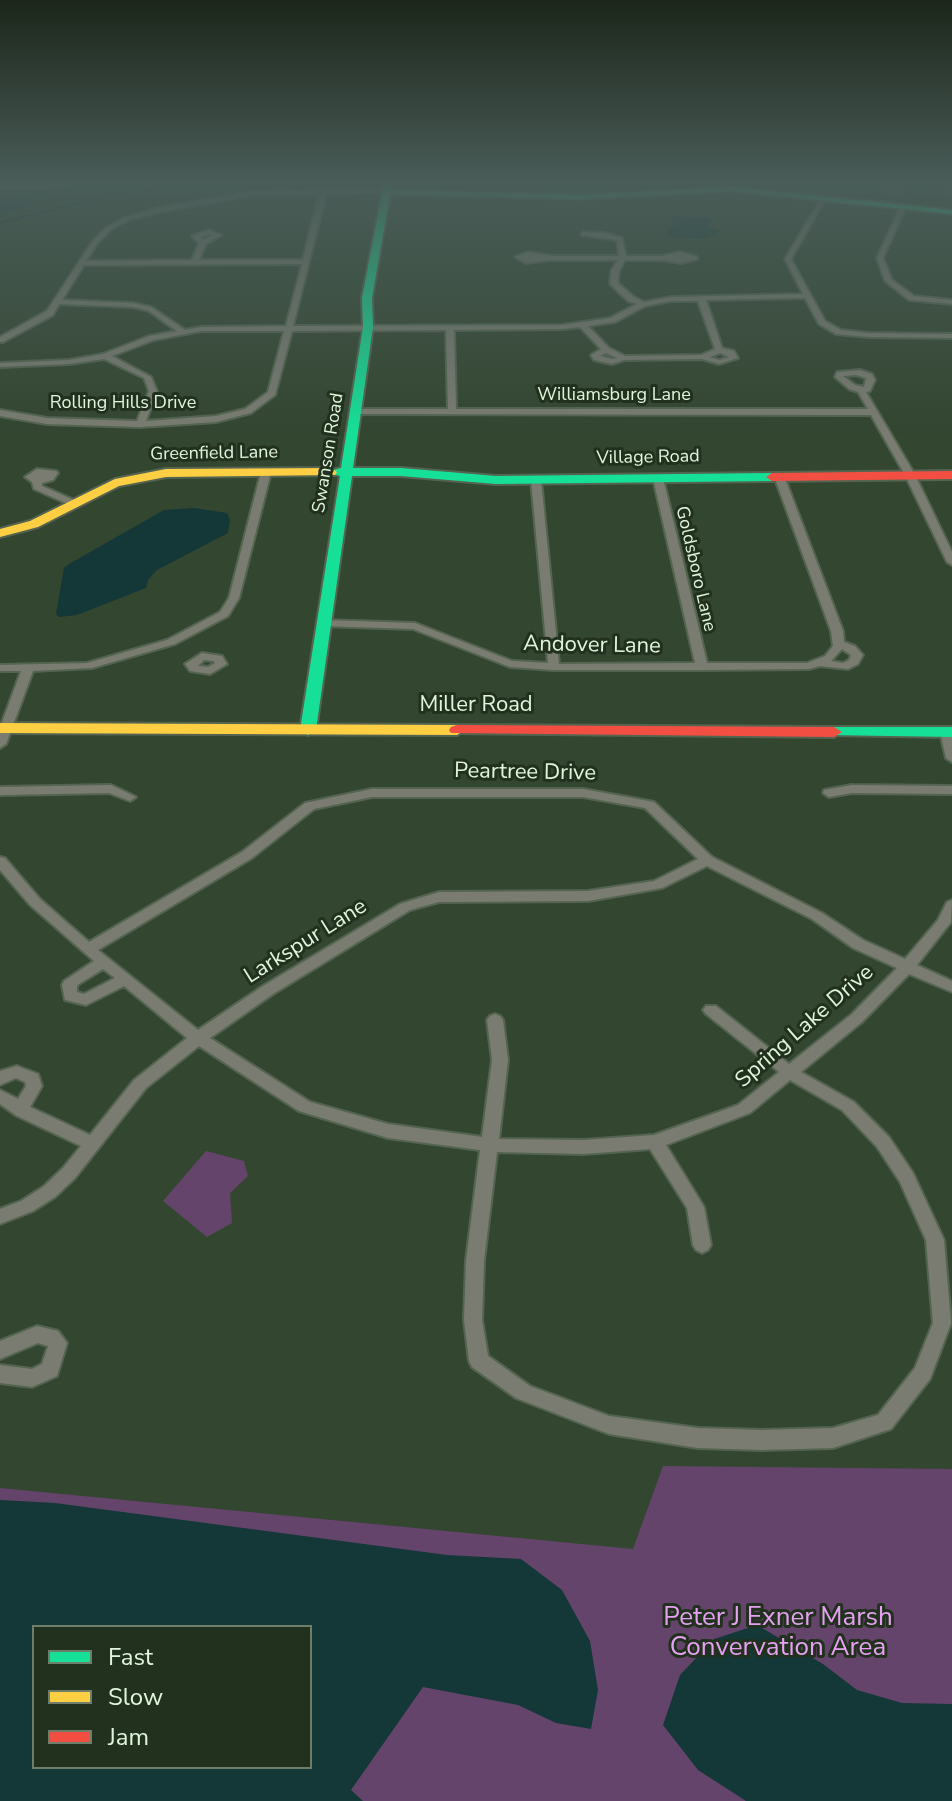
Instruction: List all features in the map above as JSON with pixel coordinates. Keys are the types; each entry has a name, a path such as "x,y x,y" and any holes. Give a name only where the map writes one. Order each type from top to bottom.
{"street":[{"path":"0,340 50,313 60,302 80,266"},
{"name":"Rolling Hills Drive","path":"0,413 47,421 140,424 216,419 248,411 272,393 304,266"},
{"name":"Swanson Road","path":"308,730 368,327 367,298 373,266"},
{"path":"618,266 614,284 631,299 643,304"},
{"path":"791,266 822,322 839,332 952,336"},
{"path":"883,266 889,281 912,298 952,302"},
{"path":"0,365 69,362 105,356 152,338 182,331 288,327 583,325 612,320 643,304 701,298 806,296"},
{"path":"701,298 719,350"},
{"path":"60,302 133,305 151,309 182,331"},
{"path":"583,325 606,350 595,355 597,358 612,362 624,358 702,357 719,362 734,358 731,353 719,350 702,357"},
{"path":"450,327 452,412"},
{"path":"105,356 147,377 153,391 140,424"},
{"path":"861,390 910,475 952,562"},
{"name":"Williamsburg Lane","path":"356,412 872,412"},
{"path":"0,668 88,666 171,642 224,614 234,598 266,472"},
{"name":"Village Road","path":"346,473 401,472 496,480 952,475"},
{"name":"Greenfield Lane","path":"0,533 34,524 71,502 115,483 142,476 346,473"},
{"name":"Andover Lane","path":"323,623 415,626 510,664 777,668 818,662 844,667 854,662 857,655 851,648 838,644 837,631 779,476"},
{"name":"Goldsboro Lane","path":"658,478 702,667"},
{"path":"536,480 554,667"},
{"path":"37,481 37,487 42,491 71,502"},
{"path":"938,534 952,534"},
{"path":"171,642 197,658"},
{"path":"818,662 829,658 838,644"},
{"path":"2,733 28,668"},
{"name":"Miller Road","path":"2,733 308,730 949,732"},
{"path":"949,732 952,758"},
{"path":"0,791 111,789 130,797"},
{"path":"829,793 852,789 952,790"},
{"name":"Peartree Drive","path":"88,949 247,855 310,806 372,793 601,795 649,805 707,860 817,916 858,944 952,987"},
{"name":"Larkspur Lane","path":"0,1217 27,1206 49,1192 140,1084 198,1038 268,990 405,907 439,897 588,896 616,892 657,885 707,860"},
{"name":"Spring Lake Drive","path":"0,861 35,902 198,1038 305,1107 388,1131 490,1145 584,1147 655,1142 744,1109 857,1018 907,967 944,922 952,905"},
{"path":"104,962 74,980 69,985 70,996 86,1000 126,979"},
{"path":"495,1020 500,1060 475,1261 473,1320 479,1361 523,1392 609,1425 683,1436 762,1440 833,1438 884,1422 923,1373 947,1324 935,1240 907,1178 883,1142 848,1106 789,1072 711,1010"},
{"path":"0,1079 17,1072 32,1078 34,1086 20,1109"},
{"path":"0,1096 91,1143"},
{"path":"655,1142 695,1207 702,1245"},
{"path":"0,1350 37,1334 51,1337 58,1343 50,1370 42,1375 32,1378 0,1374"}],"green space":[{"path":"206,1151 244,1161 248,1176 230,1193 232,1223 207,1237 163,1201"},
{"name":"Peter J Exner Marsh Convervation Area","path":"663,1466 952,1469 952,1801 0,1801 0,1488 633,1549"}],"water":[{"path":"194,508 227,513 230,520 228,533 157,570 148,580 146,588 77,615 59,617 56,614 64,568 69,564 164,510"},
{"path":"0,1500 55,1503 447,1555 521,1559 562,1590 590,1641 598,1690 591,1729 556,1723 518,1705 423,1687 351,1790 363,1801 0,1801"},
{"path":"757,1625 823,1664 857,1690 902,1703 952,1704 952,1801 746,1801 698,1770 663,1725 680,1675 714,1639"}],"traffic: fast":[{"path":"308,730 368,327 367,298 373,266"},
{"path":"331,472 401,472 496,480 772,477"},
{"path":"834,732 952,732"}],"traffic: slow":[{"path":"0,533 34,524 115,483 166,473 331,472"},
{"path":"0,728 457,730"}],"traffic: jam":[{"path":"772,477 952,475"},
{"path":"457,730 834,732"}]}
